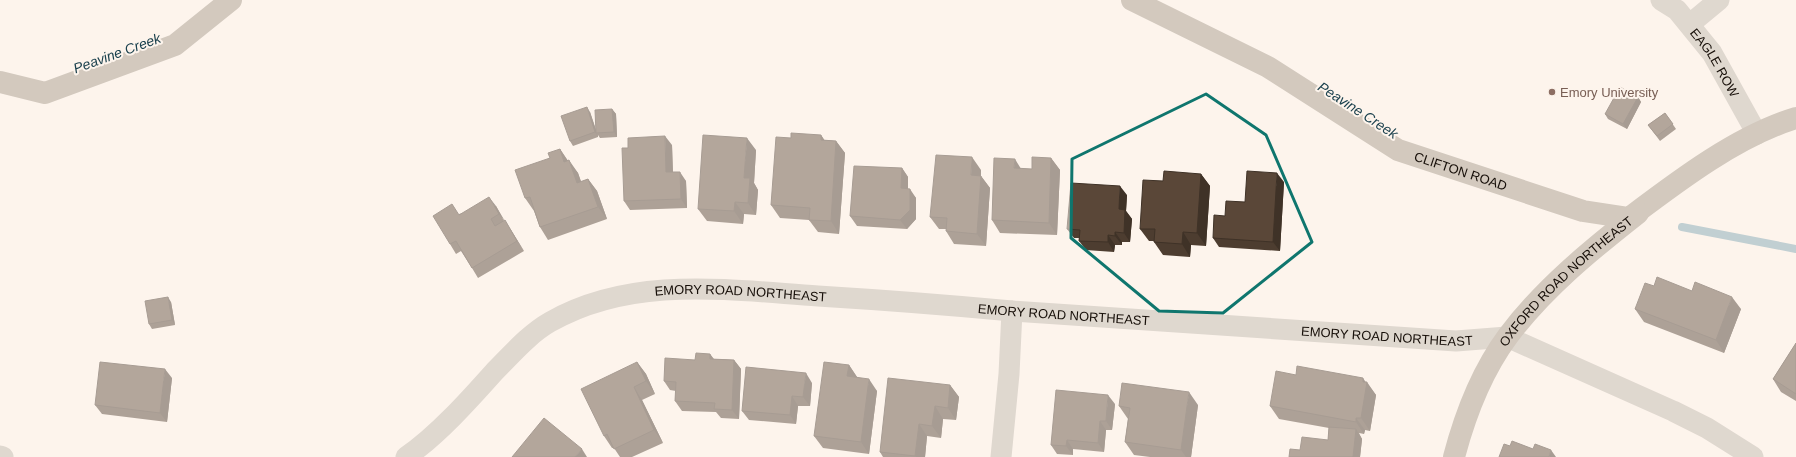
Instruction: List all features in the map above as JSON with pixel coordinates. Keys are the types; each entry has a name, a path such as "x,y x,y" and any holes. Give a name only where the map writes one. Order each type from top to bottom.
{"main road":[{"path":"0,82 45,94 175,45 231,0"},
{"name":"CLIFTON ROAD","path":"1132,0 1268,67 1398,150 1583,211 1629,218 1669,187 1708,161 1757,134"},
{"path":"1757,134 1792,119"},
{"name":"OXFORD ROAD NORTHEAST","path":"1454,457 1461,432 1472,403 1488,369 1507,337 1555,282 1596,246 1669,187"}],"street":[{"name":"EAGLE ROW","path":"1662,0 1677,10 1690,24 1712,53 1757,134"},
{"path":"1690,24 1719,0"},
{"name":"EMORY ROAD NORTHEAST","path":"406,457 449,421 518,346 548,323 583,305 614,296 664,288 712,289 937,304 1012,311 1456,341 1507,337 1673,411 1707,428 1753,457"},
{"path":"1000,457 1009,374 1012,311"}],"highlighted area":[{"path":"1206,94 1266,135 1312,242 1223,313 1159,311 1071,238 1072,159"}],"building":[{"path":"1620,87 1638,97 1623,124 1605,114"},
{"path":"587,107 595,132 570,141 561,116"},
{"path":"612,109 614,132 596,133 595,110"},
{"path":"1665,113 1673,124 1657,136 1648,125"},
{"path":"791,133 821,135 821,140 836,141 831,221 809,220 810,208 771,205 776,137 791,138"},
{"path":"703,135 747,138 744,178 750,178 748,203 735,202 734,211 698,209"},
{"path":"665,136 666,172 680,172 681,199 624,201 622,148 628,148 628,138"},
{"path":"560,149 564,162 569,160 577,183 588,179 598,207 540,227 530,197 525,198 515,170 550,158 548,153"},
{"path":"936,155 972,157 971,175 981,176 977,234 946,231 947,218 930,217"},
{"path":"1032,157 1051,158 1049,223 992,220 994,158 1015,159 1014,168 1032,169"},
{"path":"854,166 902,168 901,188 910,189 910,210 900,220 850,216"},
{"path":"1164,171 1201,174 1197,233 1183,232 1182,244 1154,242 1155,229 1140,229 1143,180 1163,181"},
{"path":"1247,171 1277,173 1273,242 1213,238 1214,215 1225,216 1226,201 1245,202"},
{"path":"1071,183 1120,186 1119,209 1125,210 1124,233 1115,232 1115,236 1108,235 1108,242 1079,241 1080,230 1067,229"},
{"path":"489,197 499,214 491,219 495,226 505,220 517,241 472,268 456,241 450,244 433,216 452,204 459,215"},
{"path":"1657,277 1692,291 1695,282 1732,297 1716,340 1635,309 1645,283 1654,286"},
{"path":"168,297 172,320 149,324 145,301"},
{"path":"1796,343 1796,394 1773,379"},
{"path":"696,353 710,354 710,359 734,360 732,410 714,409 715,403 675,401 676,382 664,381 665,358 695,360"},
{"path":"100,362 165,369 160,413 95,405"},
{"path":"637,362 646,381 634,387 654,430 614,449 607,434 604,436 581,389"},
{"path":"824,362 849,365 847,376 869,379 861,442 814,436"},
{"path":"1297,366 1363,378 1363,382 1367,382 1361,418 1356,418 1356,422 1270,406 1276,371 1296,375"},
{"path":"746,367 806,373 803,397 792,396 790,415 742,411"},
{"path":"888,378 950,385 948,408 935,406 932,426 919,424 915,456 880,452"},
{"path":"1122,383 1189,392 1181,450 1125,442 1130,408 1119,406"},
{"path":"1056,390 1108,395 1106,421 1100,421 1098,443 1067,440 1066,446 1051,445"},
{"path":"544,418 582,449 575,457 512,457"},
{"path":"1329,427 1356,429 1353,457 1289,457 1290,449 1300,450 1302,437 1328,440"},
{"path":"1512,441 1533,449 1535,444 1551,450 1549,457 1499,457 1504,444 1510,446"}],"waterway":[{"name":"Peavine Creek","path":"1682,227 1796,249"}],"place":[{"name":"Emory University","path":"1552,92"}]}
